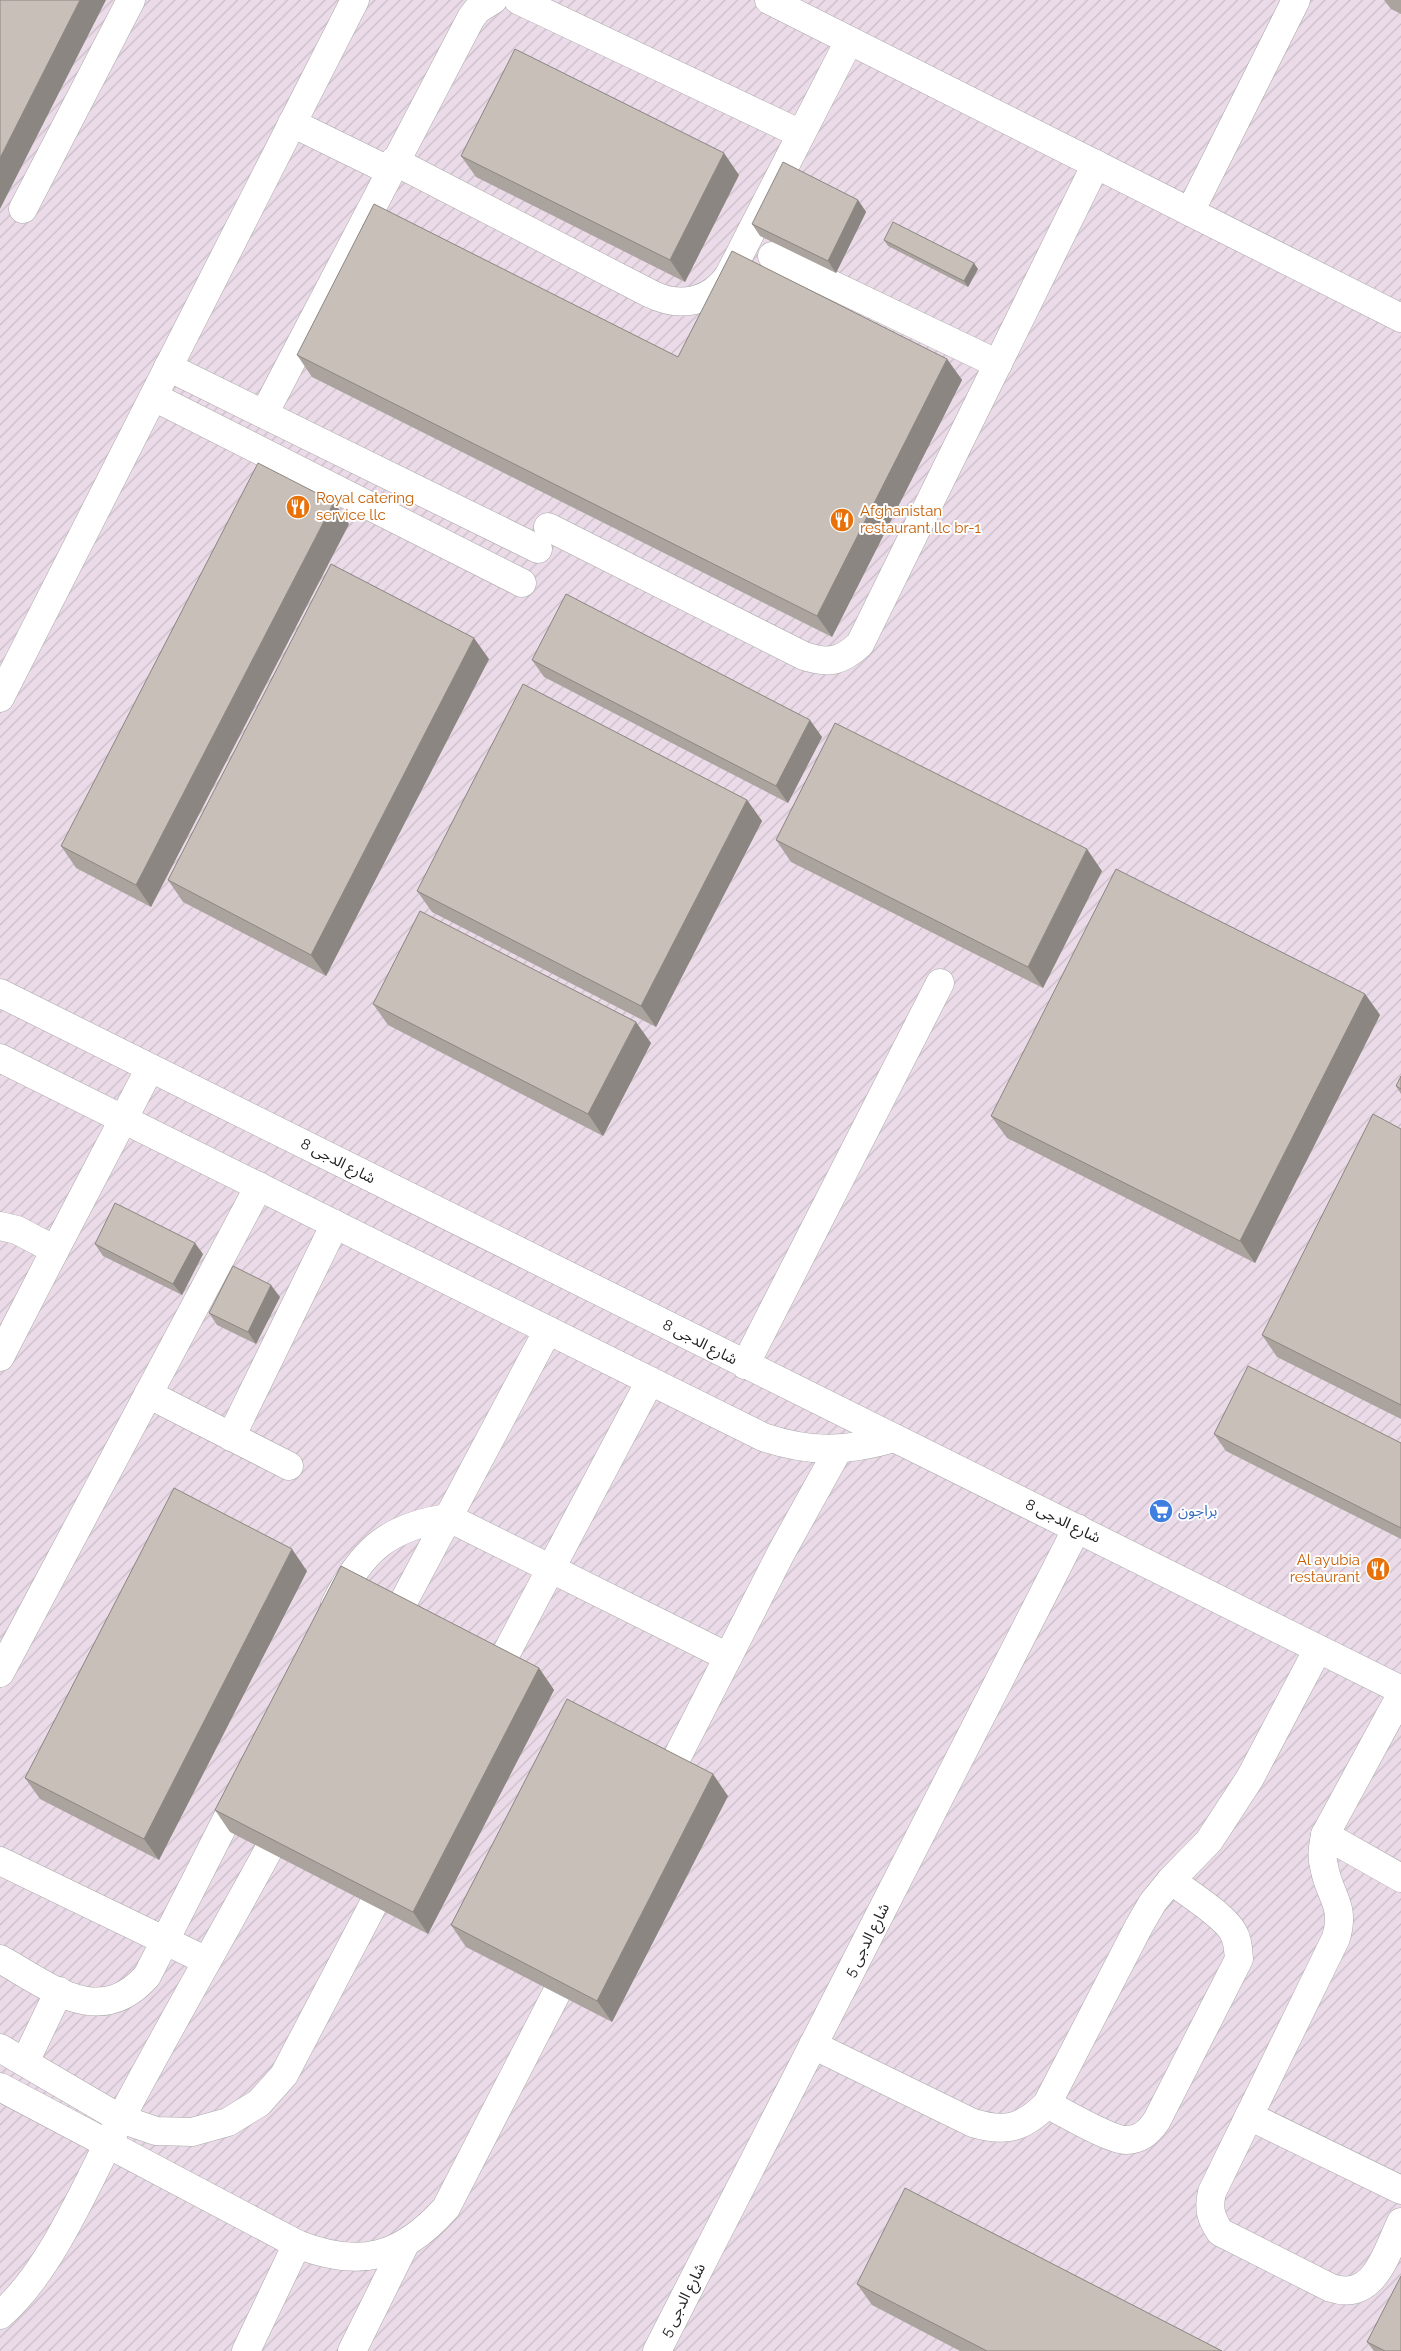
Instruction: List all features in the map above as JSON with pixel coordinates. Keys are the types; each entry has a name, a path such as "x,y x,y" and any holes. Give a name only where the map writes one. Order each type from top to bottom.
{"street":[{"path":"22,209 131,0"},
{"path":"0,698 355,0"},
{"path":"264,414 471,18 477,10 493,0"},
{"path":"518,0 801,134"},
{"path":"769,0 1401,318"},
{"path":"1190,212 1296,0"},
{"path":"292,123 392,166 650,294 667,301 685,302 702,299 724,282 849,41"},
{"path":"168,367 264,414 804,656 819,661 834,661 849,655 860,644 1096,164"},
{"path":"772,256 998,364"},
{"path":"154,397 522,583"},
{"path":"745,1365 940,984"},
{"name":"شارع الدجى 8","path":"0,993 1401,1690"},
{"path":"0,1058 763,1437 795,1446 838,1450 866,1446 894,1438"},
{"path":"0,1357 150,1068"},
{"path":"0,1673 259,1186"},
{"path":"231,1437 336,1224"},
{"path":"0,1226 17,1230 55,1250"},
{"path":"399,1610 548,1330"},
{"path":"501,1662 650,1380"},
{"path":"148,1394 289,1466"},
{"path":"672,1767 781,1553 838,1450"},
{"path":"326,1623 348,1579 362,1560 380,1542 424,1521 449,1518 728,1657"},
{"name":"شارع الدجى 5","path":"657,2351 1077,1528"},
{"path":"813,2045 973,2123 993,2129 1013,2127 1032,2119 1047,2104 1153,1902 1171,1880 1210,1841 1250,1778 1318,1649"},
{"path":"1401,1696 1325,1835 1322,1852 1323,1865 1338,1902 1340,1914 1336,1938 1212,2192 1209,2206 1212,2220 1220,2232 1331,2288 1343,2292 1356,2291 1367,2285 1401,2222"},
{"path":"0,1959 74,1999 90,2003 107,2002 122,1997 136,1988 147,1976 254,1764"},
{"path":"1325,1835 1401,1878"},
{"path":"0,2315 39,2269 61,2233 107,2144 268,1851"},
{"path":"0,1861 207,1961"},
{"path":"1047,2104 1124,2140 1138,2138 1150,2131 1157,2120 1239,1959 1238,1944 1232,1931 1223,1920 1171,1880"},
{"path":"0,2048 121,2119 156,2130 192,2132 228,2122 259,2103 284,2075 373,1905"},
{"path":"25,2062 59,1991"},
{"path":"0,2087 297,2244 323,2254 350,2258 378,2254 405,2244 427,2228 446,2208 556,1994"},
{"path":"1249,2116 1401,2190"},
{"path":"246,2351 297,2244"},
{"path":"352,2351 405,2244"}],"shaded area":[{"path":"0,0 1401,0 1401,2351 0,2351"}],"building":[{"path":"0,0 80,0 0,158"},
{"path":"515,49 724,153 670,260 461,156"},
{"path":"783,162 858,200 828,261 752,224"},
{"path":"374,204 678,357 732,251 947,359 817,616 297,355"},
{"path":"893,222 974,263 964,281 884,240"},
{"path":"258,463 334,502 136,885 61,846"},
{"path":"331,564 474,638 311,955 168,880"},
{"path":"566,594 810,720 776,786 532,660"},
{"path":"523,684 747,800 641,1006 417,891"},
{"path":"835,723 1087,849 1028,967 776,840"},
{"path":"1116,869 1365,994 1240,1241 991,1116"},
{"path":"420,911 636,1022 588,1114 373,1004"},
{"path":"1401,1076 1401,1089 1396,1086"},
{"path":"1373,1114 1401,1129 1401,1405 1262,1335"},
{"path":"115,1203 195,1243 173,1284 95,1244"},
{"path":"233,1266 271,1285 248,1332 209,1313"},
{"path":"1248,1366 1401,1443 1401,1528 1214,1434"},
{"path":"174,1488 292,1549 144,1839 25,1778"},
{"path":"341,1566 539,1668 413,1912 215,1810"},
{"path":"567,1699 713,1774 597,2001 451,1925"},
{"path":"905,2188 1222,2351 987,2351 857,2284"},
{"path":"1401,2276 1401,2351 1385,2351 1367,2342"}],"place":[{"name":"Royal catering service llc","path":"298,507"},
{"name":"Afghanistan restaurant llc br-1","path":"842,520"},
{"name":"براجون","path":"1161,1511"},
{"name":"Al ayubia restaurant","path":"1378,1569"}]}
